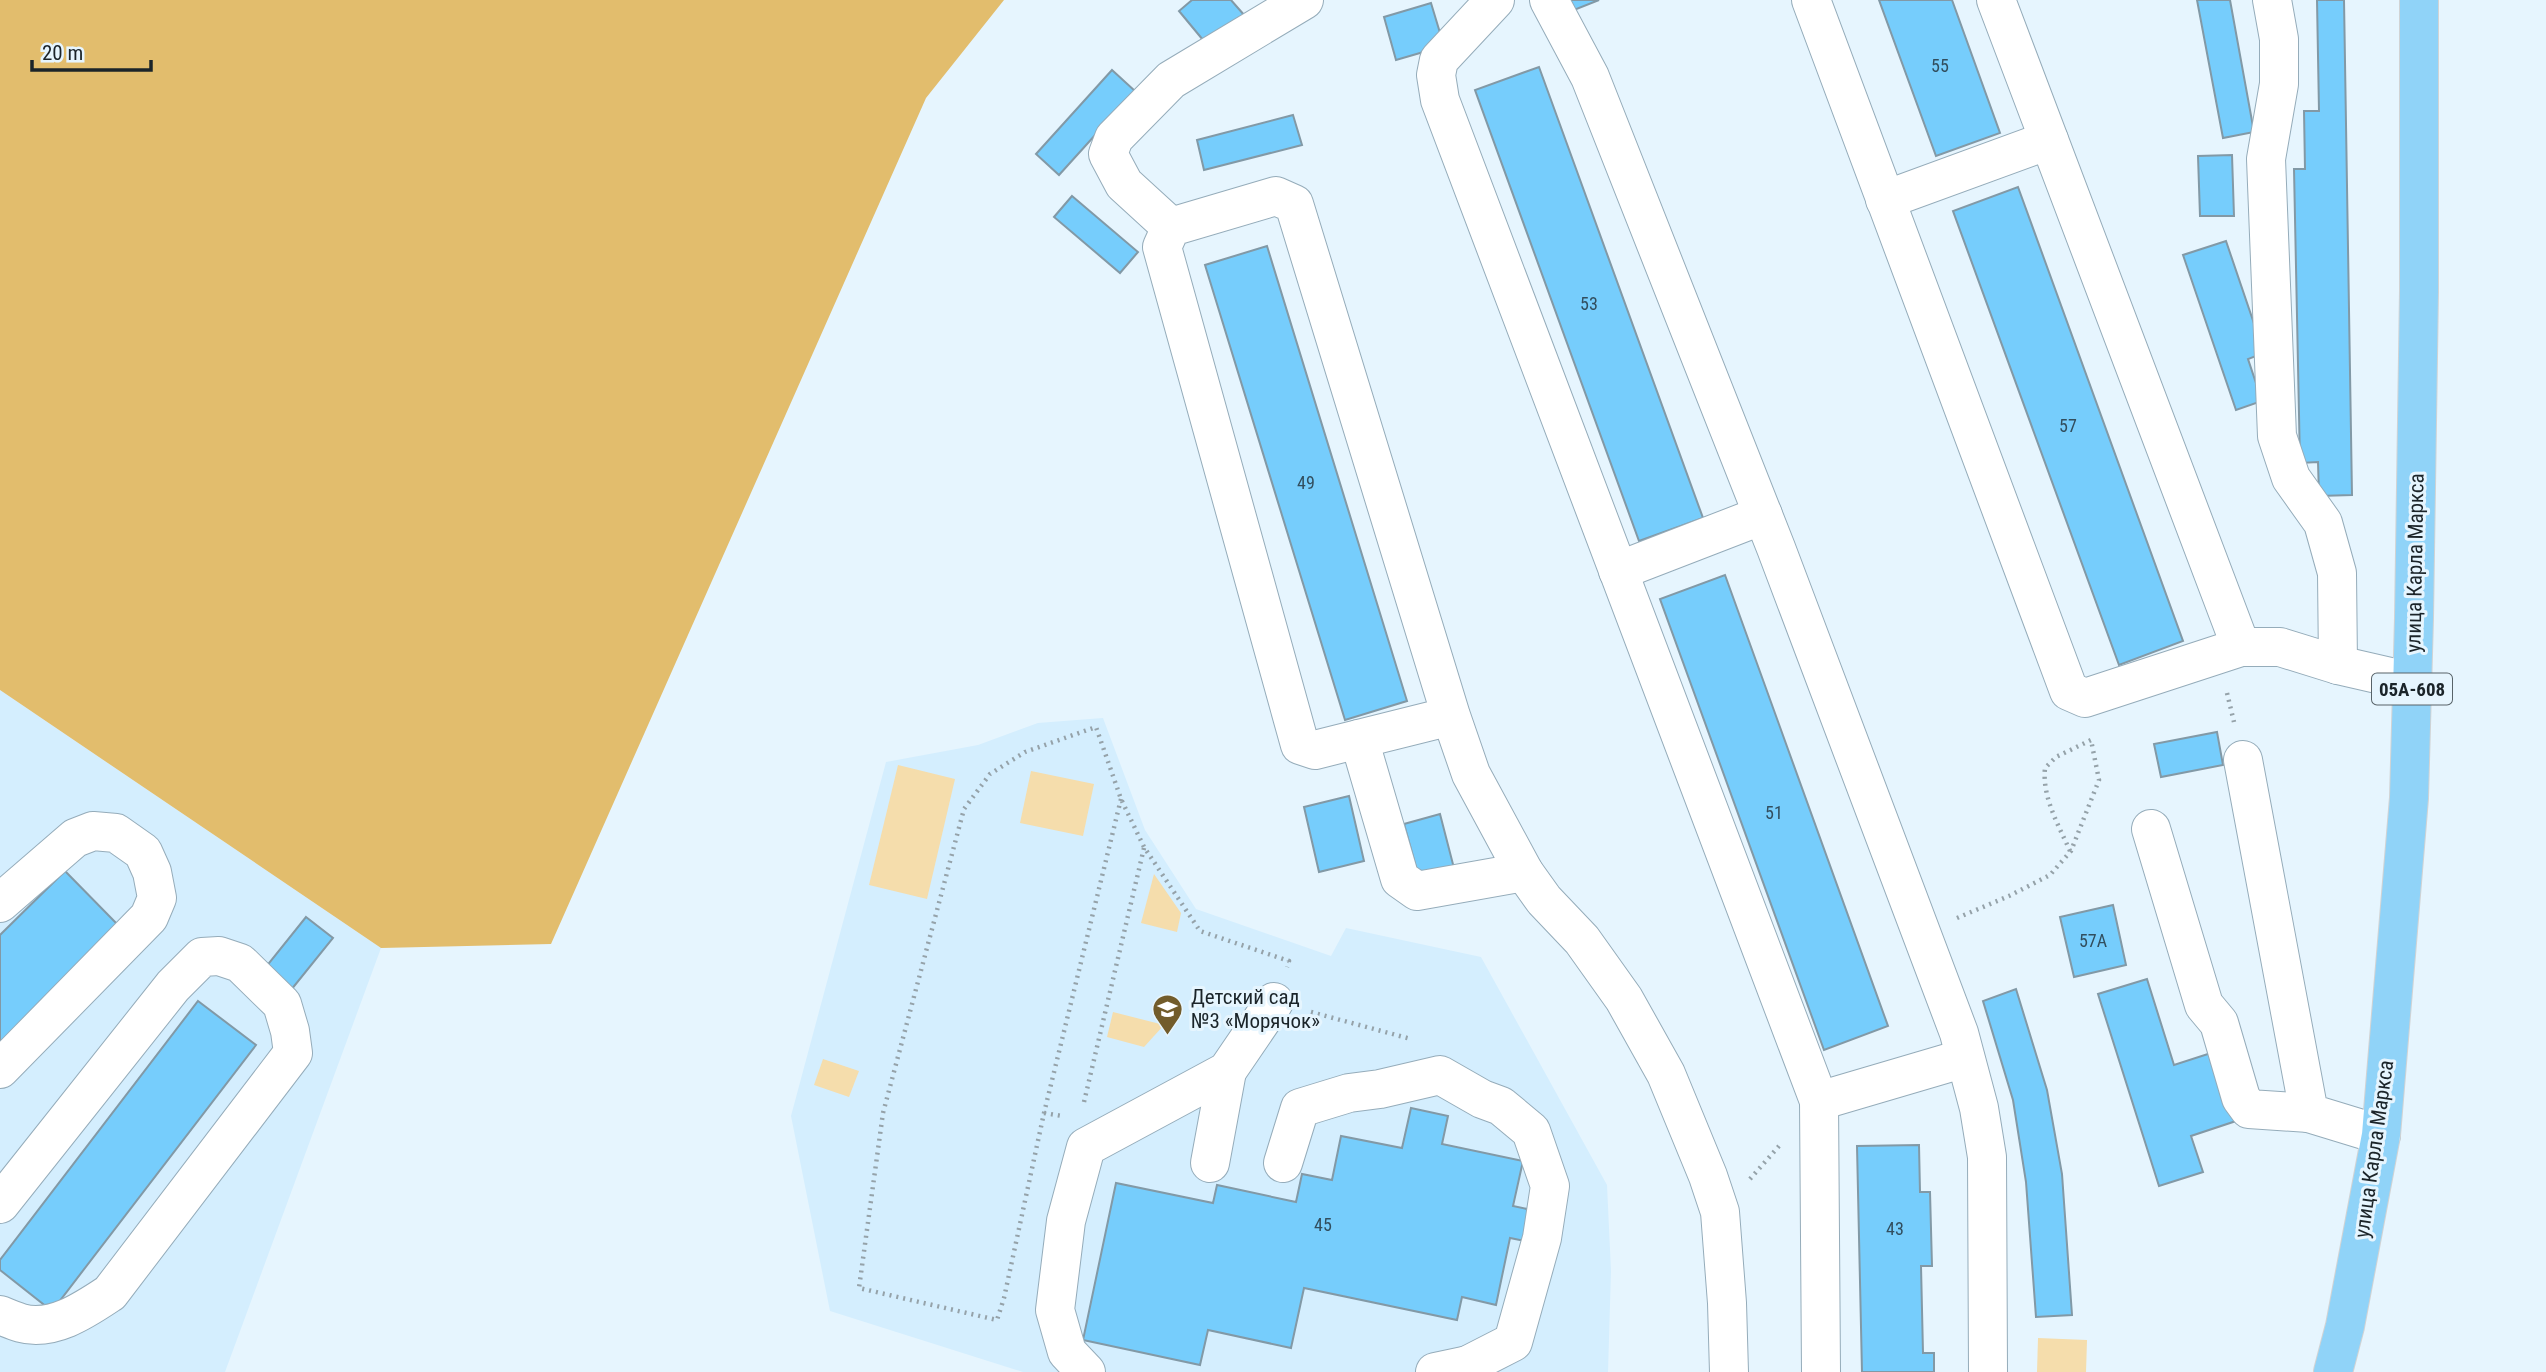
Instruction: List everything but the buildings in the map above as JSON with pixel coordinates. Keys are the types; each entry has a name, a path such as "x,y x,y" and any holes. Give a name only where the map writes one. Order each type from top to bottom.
{"highway":[{"name":"улица Карла Маркса","path":"2333,1372 2345,1326 2381,1135 2409,798 2419,291 2419,0"}],"lane":[{"path":"1171,227 1124,184 1108,154 1114,138 1171,80 1304,0"},
{"path":"1494,0 1439,60 1436,75 1440,100 1819,1101 1821,1372"},
{"path":"1549,0 1590,77 1763,515 1959,1033 1979,1108 1987,1157 1989,1372"},
{"path":"1811,0 2069,691 2085,698 2230,651 2280,647 2338,665 2412,682"},
{"path":"1996,0 2049,140 2230,651"},
{"path":"2273,0 2279,39 2278,84 2266,159 2268,274 2277,436 2291,478 2323,523 2337,573 2338,665"},
{"path":"1885,200 2049,140"},
{"path":"1451,716 1315,750 1300,745 1162,247 1171,227 1276,196 1294,204 1471,774 1524,872 1544,900 1582,940 1624,999 1666,1074 1708,1176 1720,1212 1729,1372"},
{"path":"1618,570 1763,515"},
{"path":"1359,739 1399,879 1417,891 1524,872"},
{"path":"2243,760 2309,1112"},
{"path":"2151,829 2204,1005 2219,1023 2241,1098 2249,1109 2309,1112 2381,1135"},
{"path":"0,903 75,838 93,831 116,833 143,852 152,872 158,898 149,917 0,1069"},
{"path":"0,1204 173,986 202,957 219,956 240,963 282,1004 293,1053 110,1293 83,1311 54,1323 24,1324 0,1315"},
{"path":"1210,1163 1227,1071 1274,1002"},
{"path":"1819,1101 1965,1058"},
{"path":"1086,1372 1067,1352 1055,1310 1066,1221 1086,1147 1227,1071"},
{"path":"1283,1163 1300,1108 1349,1093 1440,1075 1482,1099 1502,1106 1531,1130 1550,1186 1542,1238 1513,1342 1458,1370"}],"path":[{"path":"2230,651 2243,760"},
{"path":"1972,912 2050,875 2071,851 2099,780 2091,740 2095,724 2085,698"},
{"path":"1121,799 1044,1113 997,1320 859,1288 883,1113 964,809 990,774 1026,752 1096,727 1121,799 1144,847 1200,931 1289,961 1274,1002 1418,1041"},
{"path":"2071,851 2043,784 2045,768 2056,757 2091,740"},
{"path":"1083,1107 1144,847"},
{"path":"1720,1212 1819,1101"},
{"path":"1044,1113 1068,1118"}],"shaded area":[{"path":"0,0 1004,0 926,98 551,944 381,948 0,690"},
{"path":"0,690 381,948 225,1372 0,1372"},
{"name":"Детский сад №3 «Морячок»","path":"1103,718 1145,830 1196,909 1331,956 1346,928 1481,957 1607,1185 1611,1271 1608,1372 1023,1372 830,1311 791,1116 886,762 978,745 1038,723"},
{"path":"898,765 955,779 927,899 869,885"},
{"path":"1031,771 1094,784 1083,836 1020,823"},
{"path":"1154,874 1181,913 1177,932 1141,923"},
{"path":"1113,1012 1164,1025 1144,1047 1107,1037"},
{"path":"823,1059 859,1071 849,1097 814,1085"},
{"path":"2038,1338 2087,1340 2086,1372 2037,1372"}],"place":[{"name":"Детский сад №3 «Морячок»","path":"1168,1036"}]}
